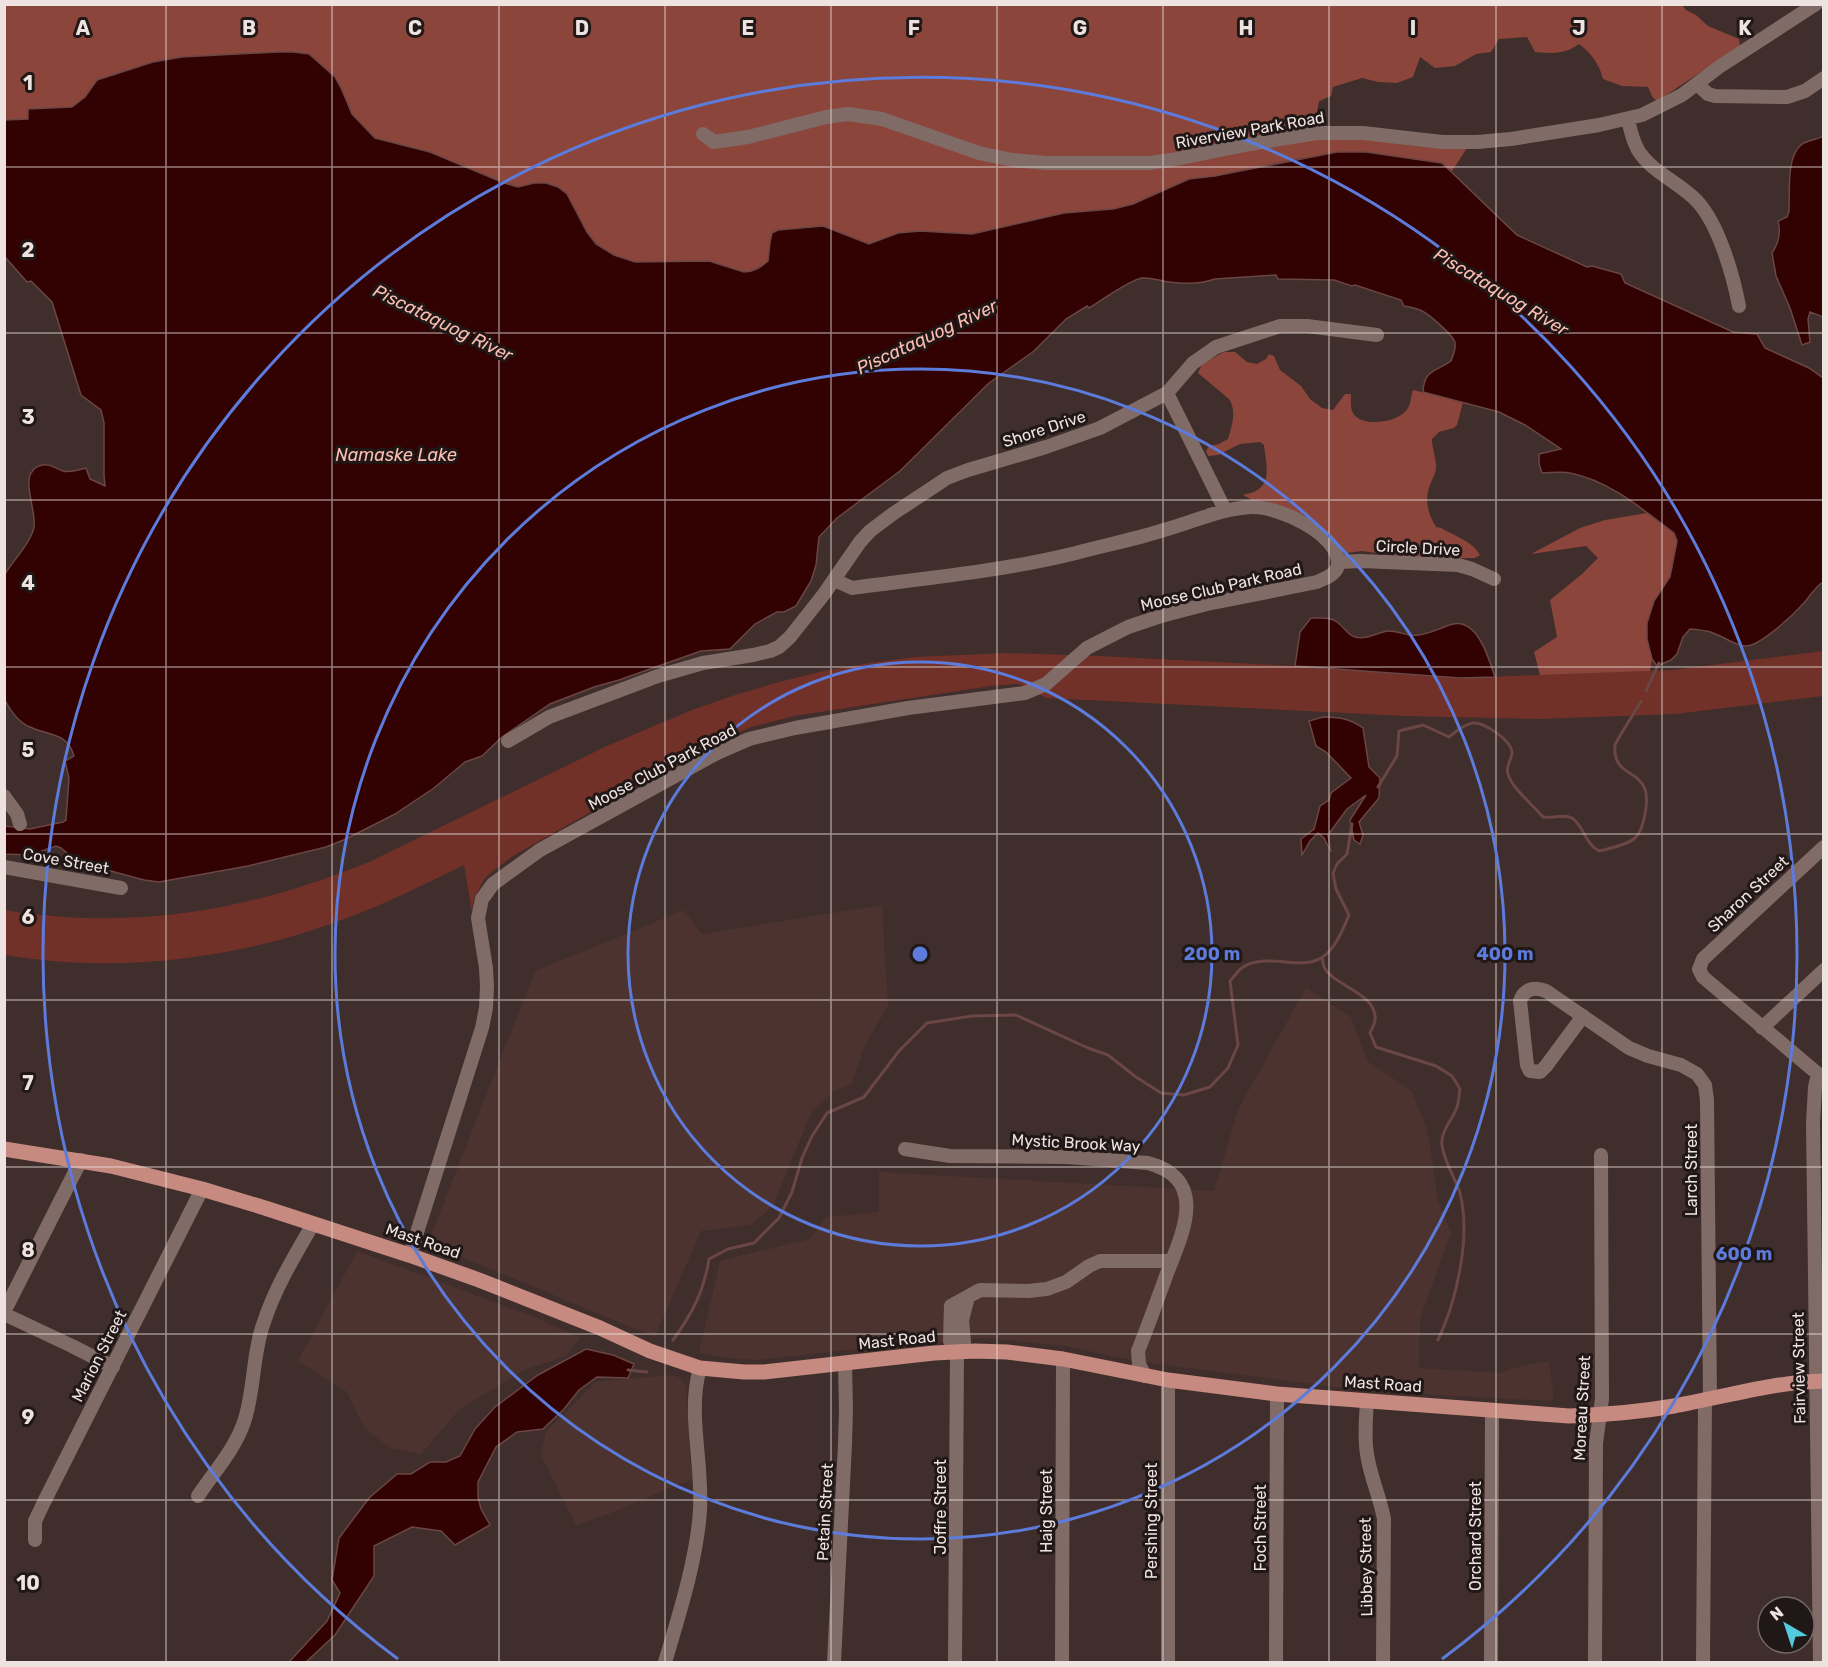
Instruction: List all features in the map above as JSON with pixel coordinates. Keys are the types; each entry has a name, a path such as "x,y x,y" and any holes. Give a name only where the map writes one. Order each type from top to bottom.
{"main road":[{"name":"Mast Road","path":"4,1149 81,1160 202,1189 409,1255 574,1318 671,1359 700,1368 764,1372 957,1351 1007,1352 1063,1359 1168,1380 1277,1394 1569,1416 1600,1415 1672,1406 1749,1390 1820,1382"}],"street":[{"name":"Riverview Park Road","path":"703,134 714,142 748,137 826,117 848,114 882,119 979,153 1012,160 1046,163 1149,163 1317,133 1363,133 1442,142 1477,142 1578,129 1642,115 1682,96 1719,67 1816,4"},
{"path":"1697,84 1708,94 1715,96 1787,97 1805,92 1824,78"},
{"path":"1628,119 1638,149 1644,158 1689,194 1704,211 1728,262 1739,306"},
{"path":"1225,510 1167,393 1192,363 1231,341 1270,328 1291,325 1377,335"},
{"name":"Shore Drive","path":"835,578 870,531 947,478 1081,436 1167,393"},
{"path":"508,741 549,717 658,676 685,667 753,655 779,647 790,637 835,578 852,588 1028,564 1162,531 1225,510 1252,506 1293,517 1304,523 1328,542 1338,562"},
{"name":"Circle Drive","path":"1338,562 1458,565 1494,579"},
{"name":"Moose Club Park Road","path":"409,1255 482,1028 487,986 478,918 479,906 486,891 503,875 540,850 717,753 749,739 815,724 1025,693 1046,684 1078,655 1097,642 1128,627 1206,604 1317,582 1333,574 1338,562"},
{"path":"4,796 16,813 20,824"},
{"name":"Sharon Street","path":"1762,1028 1703,977 1699,969 1703,958 1824,847"},
{"name":"Cove Street","path":"4,867 121,888"},
{"path":"1821,1077 1762,1028 1824,970"},
{"name":"Larch Street","path":"1583,1016 1543,1070 1530,1071 1527,1065 1520,1006 1521,996 1532,988 1541,989 1583,1016 1634,1051 1690,1069 1705,1085 1707,1100 1707,1399 1703,1662"},
{"name":"Fairview Street","path":"1820,1662 1820,1382 1814,1093 1821,1077"},
{"name":"Mystic Brook Way","path":"905,1149 950,1156 1067,1156 1148,1163 1173,1175 1179,1182 1186,1200 1186,1225 1138,1351 1139,1364 1145,1376"},
{"name":"Moreau Street","path":"1595,1662 1596,1443 1602,1399 1601,1155"},
{"path":"81,1160 4,1313 112,1367"},
{"name":"Marion Street","path":"35,1540 35,1521 202,1189"},
{"path":"198,1496 231,1449 241,1429 247,1412 263,1323 313,1224"},
{"path":"968,1297 962,1320 964,1342 957,1351 950,1341 951,1306 980,1290 1028,1292 1047,1289 1066,1282 1100,1261 1172,1261"},
{"name":"Joffre Street","path":"955,1662 957,1351"},
{"name":"Haig Street","path":"1062,1662 1063,1359"},
{"name":"Petain Street","path":"834,1662 845,1444 845,1364"},
{"path":"665,1662 698,1532 700,1496 695,1384 700,1368"},
{"name":"Pershing Street","path":"1168,1380 1168,1662"},
{"name":"Foch Street","path":"1276,1662 1277,1394"},
{"name":"Libbey Street","path":"1367,1401 1367,1455 1383,1519 1383,1662"},
{"name":"Orchard Street","path":"1491,1662 1492,1410"}],"shaded area":[{"path":"5,4 1681,4 1708,26 1739,39 1740,46 1657,101 1648,87 1622,86 1603,79 1594,60 1579,44 1564,51 1541,53 1535,52 1527,37 1499,39 1491,52 1476,54 1455,66 1435,68 1420,57 1413,77 1397,83 1362,78 1333,87 1331,96 1319,101 1315,123 1316,138 1362,137 1413,146 1467,148 1452,171 1442,163 1366,152 1301,158 1215,176 1189,179 1133,204 1113,209 1064,213 972,234 920,231 898,233 869,244 823,226 779,230 772,233 769,261 750,272 635,262 614,255 597,244 587,232 567,194 558,187 546,183 534,183 518,187 430,152 375,138 352,114 335,77 309,54 277,52 182,57 153,62 97,80 85,97 72,107 28,109 28,119 5,120"},
{"path":"1224,352 1235,352 1247,362 1257,364 1266,359 1269,354 1274,356 1280,370 1301,386 1310,399 1322,408 1333,410 1345,394 1351,394 1353,413 1364,421 1380,422 1404,413 1410,404 1413,390 1463,402 1457,425 1439,432 1432,439 1436,470 1428,491 1427,502 1436,527 1468,543 1480,555 1475,558 1460,558 1397,556 1362,551 1347,553 1338,548 1330,535 1305,515 1267,501 1252,500 1243,495 1257,490 1264,483 1267,467 1264,445 1260,442 1240,444 1218,455 1208,456 1206,451 1209,446 1228,439 1233,408 1229,399 1198,373 1202,364"},
{"path":"1647,513 1674,533 1677,541 1670,577 1654,601 1647,639 1652,659 1650,671 1540,675 1534,652 1557,637 1550,600 1598,558 1586,546 1531,554 1580,528 1605,520"},
{"path":"1823,651 1823,696 1675,714 1540,719 1405,716 1046,698 1019,684 991,686 794,716 751,727 700,750 513,856 483,881 474,899 472,912 464,865 344,919 261,945 176,960 133,963 48,961 5,955 4,910 52,916 145,917 235,904 279,893 369,862 609,745 692,710 779,682 869,663 914,657 1005,653 1295,666 1460,678 1672,670"},
{"path":"882,905 888,1006 864,1047 852,1084 836,1090 812,1111 773,1206 751,1225 701,1231 655,1337 428,1243 535,971 684,910 702,934"},
{"path":"1306,988 1351,1017 1367,1061 1412,1091 1426,1127 1438,1201 1451,1232 1420,1319 1419,1368 1500,1373 1549,1361 1554,1397 1551,1401 1367,1391 1135,1361 1066,1346 984,1338 756,1360 699,1353 720,1261 810,1239 826,1217 879,1212 879,1172 1214,1191 1238,1109"},
{"path":"357,1251 537,1318 580,1338 566,1356 522,1371 459,1410 421,1454 390,1448 365,1429 347,1392 298,1361"},
{"path":"668,1375 679,1377 686,1386 690,1462 694,1480 576,1525 541,1455 546,1432 596,1382"}],"water":[{"name":"Namaske Lake","path":"277,52 309,54 317,61 335,77 352,114 375,138 430,152 518,187 546,183 558,187 567,194 596,244 614,255 635,262 709,261 748,272 768,261 772,233 778,230 823,226 869,244 898,233 920,231 972,234 1064,213 1113,209 1133,204 1189,179 1337,152 1366,152 1442,163 1517,235 1587,267 1592,266 1621,274 1625,283 1733,332 1757,334 1765,348 1809,368 1823,378 1823,582 1785,622 1758,642 1744,646 1710,632 1690,629 1683,637 1677,654 1671,660 1657,666 1652,659 1647,639 1647,623 1654,601 1670,577 1677,541 1674,533 1625,497 1599,482 1567,472 1542,473 1539,454 1561,449 1525,425 1499,412 1423,392 1428,375 1451,361 1455,348 1451,336 1430,316 1418,309 1404,306 1401,300 1334,280 1278,279 1276,275 1186,283 1142,278 1066,319 1034,351 989,383 900,471 837,518 819,537 816,565 811,581 796,606 784,612 777,612 755,624 730,649 701,651 550,704 502,737 482,756 465,762 434,788 395,814 326,847 248,866 159,882 96,867 74,859 56,846 30,855 5,854 5,826 30,829 66,820 69,778 65,761 74,756 71,748 62,739 30,727 18,719 5,700 5,574 26,545 34,527 29,491 30,475 34,469 42,465 51,465 66,472 86,468 90,479 105,486 104,423 101,410 81,395 52,302 31,281 27,282 5,257 5,120 28,119 28,109 72,107 85,97 97,80 153,62 182,57"},
{"path":"1823,136 1823,319 1810,312 1808,319 1810,342 1802,345 1790,308 1776,276 1772,253 1779,238 1778,221 1787,217 1789,211 1791,167 1796,151 1806,142"},
{"path":"1311,618 1334,620 1350,635 1359,638 1387,631 1418,635 1453,624 1462,624 1476,634 1481,642 1495,677 1460,678 1295,666 1300,632"},
{"path":"1323,717 1343,719 1363,728 1369,767 1380,778 1379,798 1359,822 1363,835 1360,844 1354,840 1350,820 1366,795 1347,809 1328,835 1331,852 1324,838 1318,833 1302,855 1301,839 1314,829 1320,806 1329,800 1331,793 1351,778 1326,752 1316,746 1309,721"},
{"path":"586,1349 613,1355 634,1364 628,1378 597,1377 579,1390 564,1409 543,1429 517,1432 496,1447 478,1482 481,1509 490,1525 455,1545 441,1531 412,1527 374,1546 374,1576 335,1635 306,1662 289,1662 327,1621 340,1593 332,1580 339,1538 369,1498 397,1474 411,1474 430,1462 446,1462 460,1456 475,1429 495,1407 538,1375"}],"waterway":[{"path":"1646,691 1659,663"},
{"path":"1378,787 1397,756 1399,731 1423,725 1449,737 1466,725 1478,723 1507,742 1512,752 1507,768 1510,779 1543,817 1572,818 1594,848 1599,851 1618,846 1635,838 1641,829 1645,815 1645,789 1637,778 1621,767 1615,754 1616,742 1641,701"},
{"path":"673,1340 696,1302 704,1282 709,1259 728,1249 754,1243 779,1218 792,1192 802,1158 812,1136 827,1113 864,1097 899,1051 927,1023 972,1016 1016,1015 1108,1055 1161,1093 1184,1095 1210,1087 1228,1068 1238,1045 1230,981 1243,967 1253,963 1263,961 1313,962 1326,954 1338,939 1349,915 1336,889 1333,873 1337,864 1347,854 1352,824"},
{"path":"1322,958 1329,974 1370,1003 1375,1020 1370,1033 1376,1047 1436,1066 1452,1076 1460,1089 1457,1107 1445,1130 1442,1145 1460,1193 1463,1210 1463,1248 1456,1288 1438,1340"},
{"path":"628,1370 647,1372"}],"water label":[{"name":"Piscataquog River","path":"1501,292"},
{"name":"Piscataquog River","path":"443,323"},
{"name":"Piscataquog River","path":"927,337"}]}
